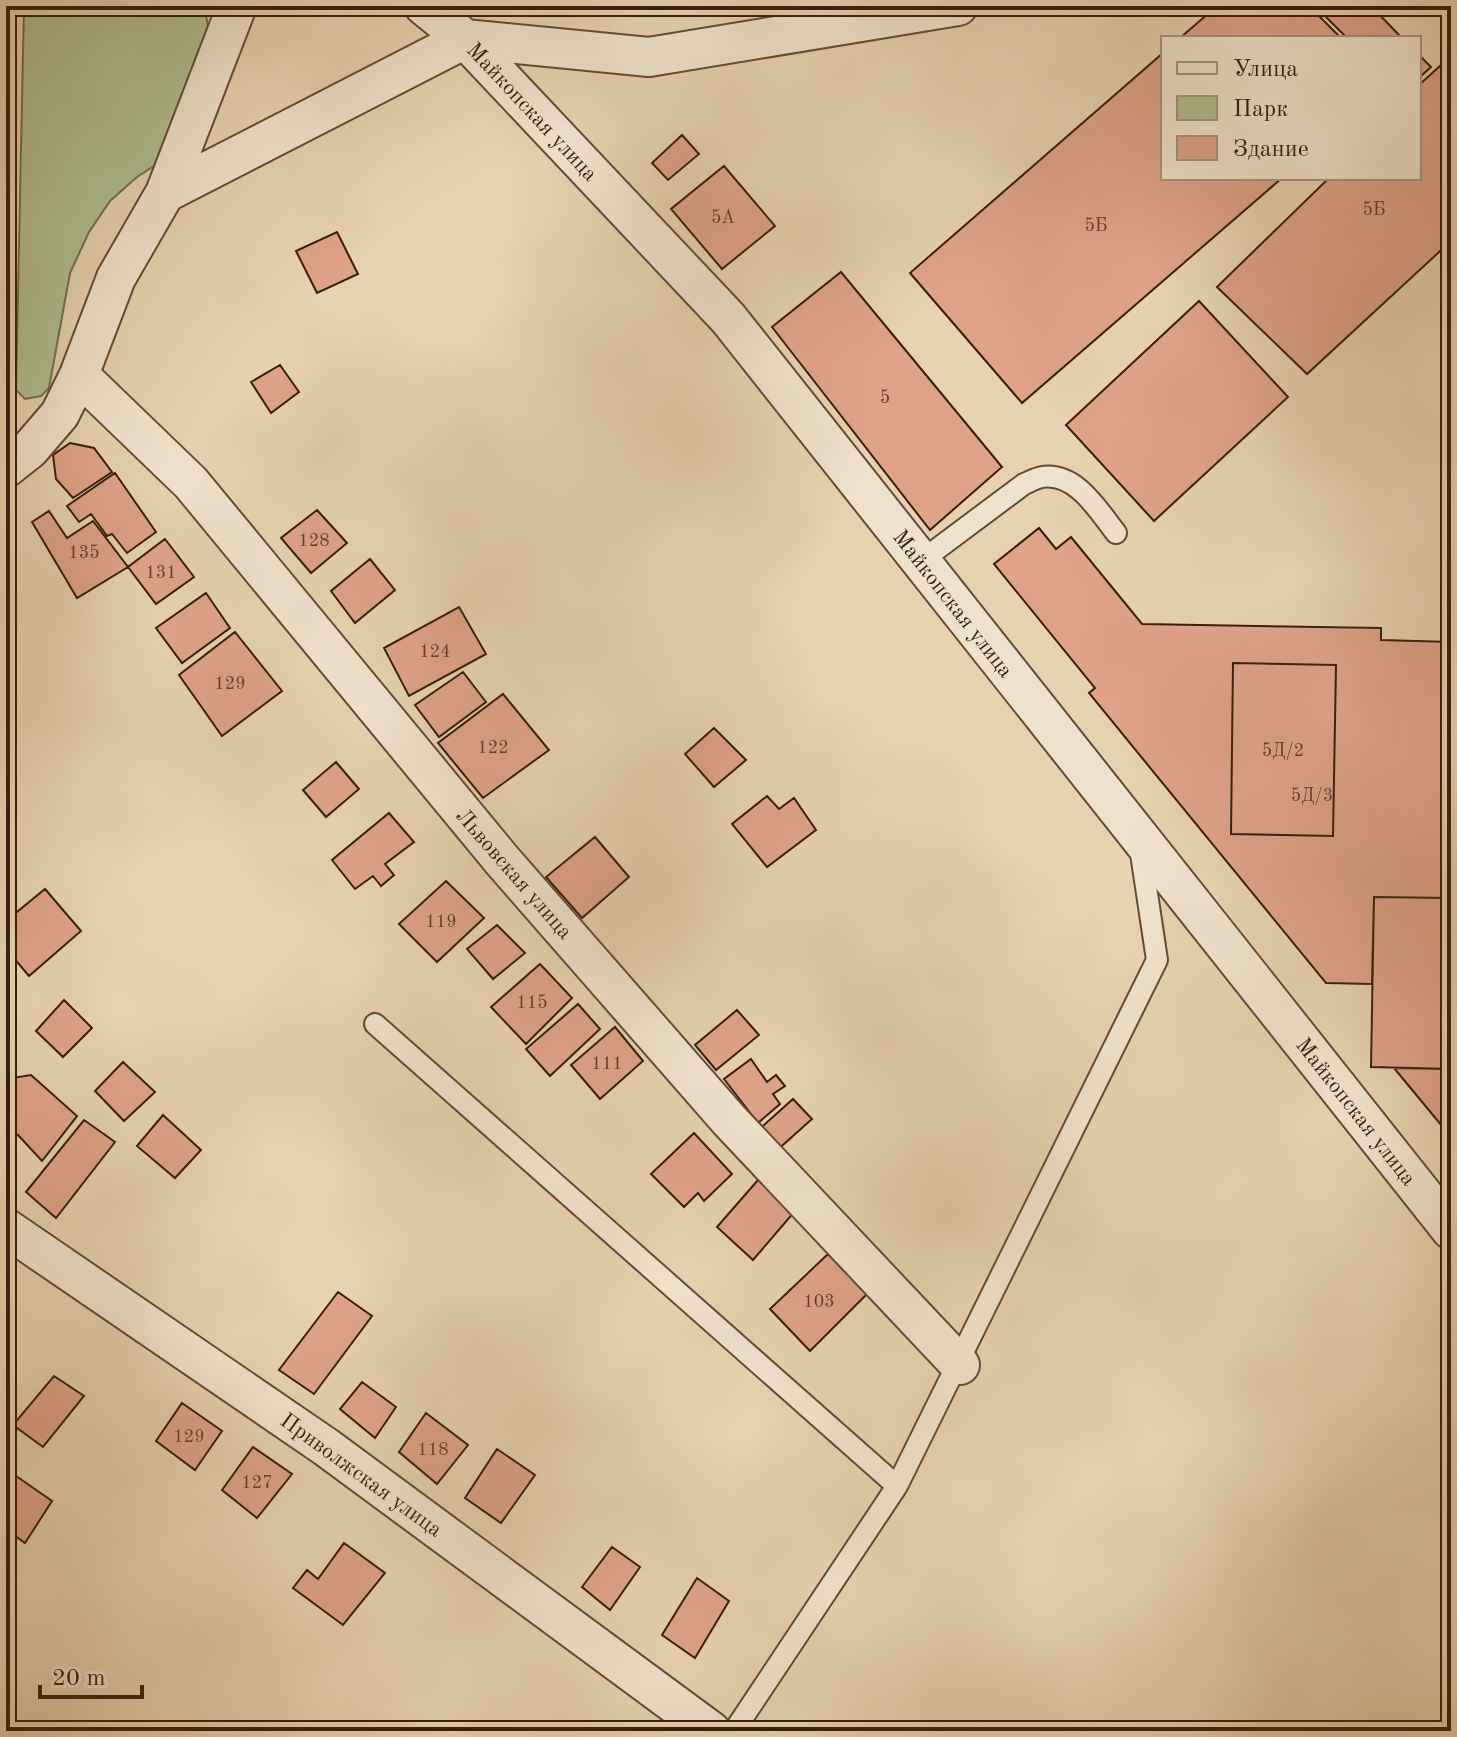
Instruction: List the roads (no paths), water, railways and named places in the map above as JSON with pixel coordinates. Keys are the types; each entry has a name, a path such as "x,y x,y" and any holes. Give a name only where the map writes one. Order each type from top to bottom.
{"street":[{"path":"6,468 30,449 60,414 79,375 116,278 165,193 237,6"},
{"name":"Майкопская улица","path":"424,6 465,39 728,318 1451,1230"},
{"path":"165,193 465,39 649,57 958,6"},
{"name":"Львовская улица","path":"79,375 191,483 501,859 729,1120 960,1365"},
{"name":"Приволжская улица","path":"6,1228 326,1447 711,1731"}],"lane":[{"path":"921,561 1024,484 1042,477 1065,479 1083,492 1116,533"},
{"path":"734,1731 897,1486 960,1365 1157,960 1138,835"},
{"path":"375,1024 897,1486"}]}
